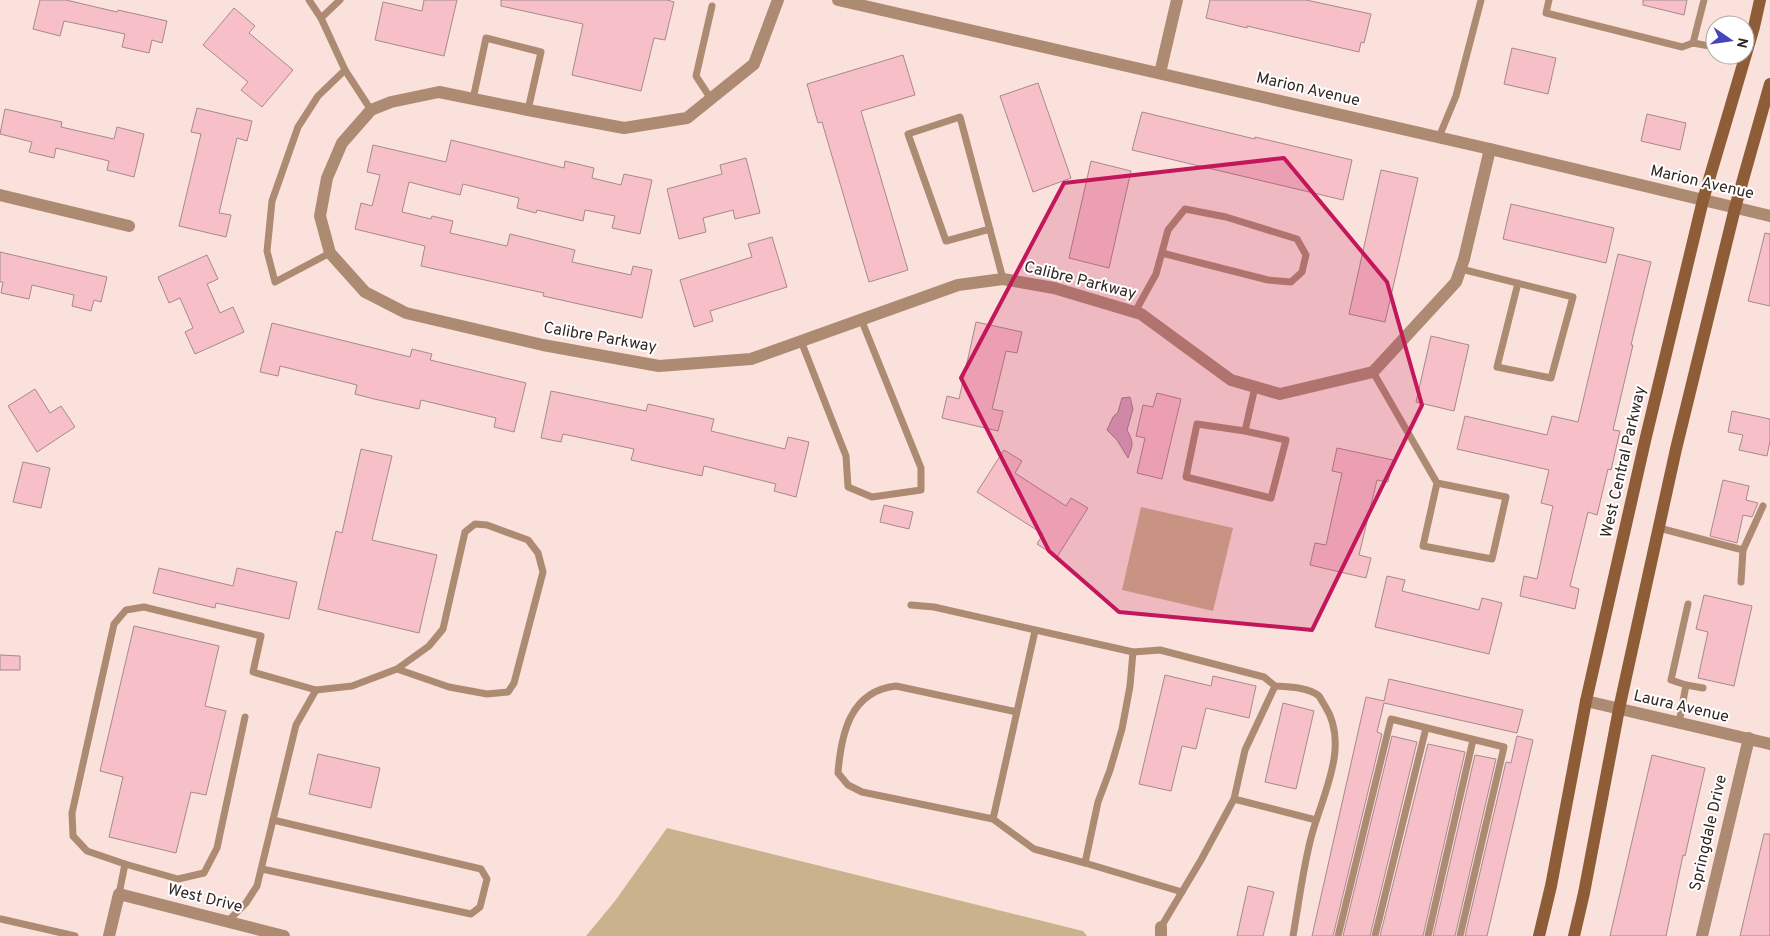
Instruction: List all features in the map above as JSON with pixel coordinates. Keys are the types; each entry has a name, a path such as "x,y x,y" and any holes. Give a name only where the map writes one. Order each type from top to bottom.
{"main road":[{"name":"West Central Parkway","path":"1755,18 1760,0"},
{"name":"West Central Parkway","path":"1539,936 1551,886 1586,701 1643,451 1703,200 1742,65"},
{"path":"1574,936 1619,709 1676,449 1734,208 1770,84"}],"street":[{"name":"Calibre Parkway","path":"778,0 754,64 687,118 624,128 439,92 391,102 371,110 342,143 327,178 320,216 330,252 365,292 406,313 543,345 659,366 751,358 958,285 1003,279 1054,288 1141,314 1231,380 1280,394 1373,372"},
{"name":"Marion Avenue","path":"838,0 1439,137 1770,216"},
{"path":"1160,73 1177,0"},
{"path":"1373,372 1456,282 1464,259 1490,149"},
{"path":"0,195 129,226"},
{"name":"Laura Avenue","path":"1586,701 1770,744"},
{"name":"Springdale Drive","path":"1702,936 1748,738"},
{"path":"109,936 119,894"},
{"name":"West Drive","path":"119,894 284,936"}],"lane":[{"path":"309,0 321,18 345,70 371,110"},
{"path":"321,18 340,0"},
{"path":"1439,137 1456,96 1481,0"},
{"path":"1549,0 1546,13 1682,46 1693,43 1705,45"},
{"path":"1693,43 1704,0"},
{"path":"711,99 696,76 712,6"},
{"path":"473,99 486,38 541,52 528,110"},
{"path":"330,252 275,282 267,251 272,201 298,127 318,96 345,70"},
{"path":"990,229 946,241 908,134 960,117 990,229 1003,279"},
{"path":"1135,312 1156,274 1168,230 1185,209 1226,217 1297,239 1306,255 1302,272 1291,282 1268,280 1162,253"},
{"path":"1461,269 1518,283 1573,297 1551,378 1497,367 1518,283"},
{"path":"801,340 846,456 848,486 872,497 921,490 921,468 861,319"},
{"path":"1373,372 1437,483 1423,546 1492,559 1506,498 1437,483"},
{"path":"1245,431 1254,386"},
{"path":"1197,424 1245,431 1286,440 1271,498 1186,478 1197,424"},
{"path":"1741,582 1743,550 1763,506"},
{"path":"245,717 217,848 204,873 178,879 86,851 73,836 72,813 114,624 126,610 144,607 261,636 253,672 316,690 352,686 397,670 429,646 443,629 465,532 475,524 487,525 528,540 538,552 543,572 514,683 508,692 487,694 449,687 397,670"},
{"path":"1659,528 1743,550"},
{"path":"1688,604 1671,680 1703,688"},
{"path":"911,605 934,607 1134,652 1160,650 1264,677 1275,686 1298,688 1319,696 1330,713 1335,728 1336,746 1333,766 1312,837 1293,936"},
{"path":"993,819 1035,631"},
{"path":"1085,863 1098,802 1122,729 1134,652"},
{"path":"1679,723 1686,685"},
{"path":"1017,712 896,686 882,688 864,699 852,713 845,729 838,773 848,785 862,792 993,819 1034,849 1182,892"},
{"path":"1161,932 1234,799 1245,750 1275,686"},
{"path":"227,922 246,903 257,886 296,725 316,690"},
{"path":"1338,936 1391,719 1504,747 1460,936"},
{"path":"1375,936 1426,728"},
{"path":"1428,936 1473,740"},
{"path":"1234,799 1316,820"},
{"path":"262,869 471,914 480,907 485,888 487,879 481,869 273,820"},
{"path":"119,894 125,864"},
{"path":"1,919 75,936"}],"highlighted area":[{"path":"1284,158 1387,282 1422,405 1312,630 1119,612 1049,551 961,378 1064,183"}],"shaded area":[{"path":"1130,397 1133,409 1127,430 1132,444 1128,458 1117,440 1107,430 1113,417 1118,412 1122,398"},
{"path":"1141,507 1233,528 1213,611 1122,590"},
{"path":"667,828 1083,931 1087,936 586,936 615,901"}],"building":[{"path":"40,0 66,0 167,21 162,43 152,40 149,53 122,47 125,34 64,21 60,36 33,29"},
{"path":"424,0 457,0 444,56 375,40 383,2 422,11"},
{"path":"501,0 667,0 674,2 665,40 654,38 641,91 572,75 583,24 501,6"},
{"path":"1210,0 1306,0 1371,14 1364,43 1361,42 1359,52 1206,18"},
{"path":"1643,0 1687,0 1684,15 1643,5"},
{"path":"234,8 255,26 249,33 293,70 262,107 241,90 248,82 203,45"},
{"path":"1512,48 1556,58 1548,94 1504,84"},
{"path":"903,55 915,95 861,111 908,270 869,282 822,122 818,123 807,84"},
{"path":"1038,83 1071,178 1033,192 1000,96"},
{"path":"197,108 252,121 247,141 237,138 219,213 231,215 226,237 179,226 201,134 191,132"},
{"path":"5,109 62,122 61,127 114,139 117,127 144,134 134,177 107,170 109,161 56,148 54,158 29,152 32,142 0,134"},
{"path":"1142,112 1352,160 1343,200 1132,150"},
{"path":"1647,114 1686,123 1680,150 1641,141"},
{"path":"451,140 564,168 565,161 594,168 592,178 621,185 624,174 652,180 640,234 612,228 615,216 585,210 583,221 537,210 536,213 517,208 519,198 463,184 460,195 409,182 402,212 431,219 432,216 453,221 450,233 507,246 510,234 575,250 572,262 631,275 633,266 652,270 642,318 543,296 544,293 421,266 425,246 355,229 361,203 372,206 380,175 367,172 373,145 446,162"},
{"path":"746,158 760,213 735,219 733,210 703,218 706,232 679,239 667,189 722,174 720,165"},
{"path":"1091,161 1131,171 1109,268 1069,258"},
{"path":"1381,170 1418,178 1385,322 1349,314"},
{"path":"1511,204 1614,228 1606,263 1503,239"},
{"path":"1765,233 1770,234 1770,306 1748,301"},
{"path":"772,237 787,287 710,311 713,321 694,327 680,280 752,257 748,244"},
{"path":"0,252 107,277 101,302 94,300 91,311 72,306 74,295 32,285 29,299 1,293 3,282 0,282"},
{"path":"1618,254 1651,262 1613,430 1620,431 1611,470 1608,469 1597,515 1588,512 1570,586 1579,589 1575,609 1520,596 1524,576 1537,579 1553,506 1541,503 1549,470 1457,449 1465,416 1547,435 1552,416 1578,422"},
{"path":"207,255 218,279 207,284 220,313 233,307 244,332 195,354 185,332 193,328 180,298 169,303 158,277"},
{"path":"976,322 1022,332 1017,353 1006,351 992,409 1003,411 998,431 942,418 947,396 959,399"},
{"path":"272,323 410,357 412,349 432,354 430,360 526,383 514,432 494,427 496,418 421,400 419,409 374,399 355,394 357,385 280,366 278,376 260,372"},
{"path":"1431,336 1469,345 1454,411 1416,402"},
{"path":"35,389 50,413 61,406 75,427 37,452 8,406"},
{"path":"551,391 646,411 648,404 714,419 711,431 785,449 788,437 809,442 796,497 774,491 776,484 704,466 702,476 631,460 634,449 563,434 561,442 541,438"},
{"path":"1157,393 1181,399 1162,479 1137,473 1145,438 1136,436 1143,405 1153,407"},
{"path":"1732,411 1770,419 1770,441 1767,456 1739,450 1743,435 1728,432"},
{"path":"1337,448 1393,460 1388,482 1377,480 1359,555 1371,558 1366,578 1310,565 1315,543 1326,545 1342,473 1332,471"},
{"path":"361,449 392,456 372,540 437,555 419,633 318,609 336,531 342,533"},
{"path":"1004,450 1022,461 1015,473 1066,506 1071,498 1088,508 1057,557 1037,544 1043,534 977,492"},
{"path":"23,462 50,468 41,508 13,502"},
{"path":"1723,480 1749,486 1746,500 1758,503 1752,517 1743,515 1737,543 1710,536"},
{"path":"884,505 913,512 909,529 880,522"},
{"path":"159,568 233,586 237,568 297,582 289,619 216,603 215,608 153,593"},
{"path":"1387,576 1405,580 1402,591 1479,610 1482,598 1502,603 1489,654 1375,627"},
{"path":"1704,595 1752,606 1734,686 1698,678 1708,632 1696,629"},
{"path":"134,626 219,646 205,706 226,711 206,795 191,792 176,853 109,837 123,777 100,771"},
{"path":"0,655 20,656 20,670 0,670"},
{"path":"1165,675 1211,686 1213,676 1256,686 1249,718 1206,708 1196,749 1182,746 1171,791 1139,784"},
{"path":"1389,679 1523,710 1517,733 1384,703 1377,732 1382,734 1333,936 1312,936 1366,697 1384,701"},
{"path":"1283,703 1314,711 1296,789 1265,782"},
{"path":"1392,736 1417,742 1370,936 1343,936"},
{"path":"1517,736 1533,740 1487,936 1465,936 1506,762 1511,763"},
{"path":"1428,744 1465,752 1423,936 1380,936"},
{"path":"318,754 380,768 371,808 309,794"},
{"path":"1475,755 1496,759 1455,936 1433,936"},
{"path":"1652,755 1705,768 1685,856 1683,855 1666,936 1610,936"},
{"path":"1764,834 1770,834 1770,936 1740,936"},
{"path":"1248,886 1274,892 1263,936 1237,936"}]}
